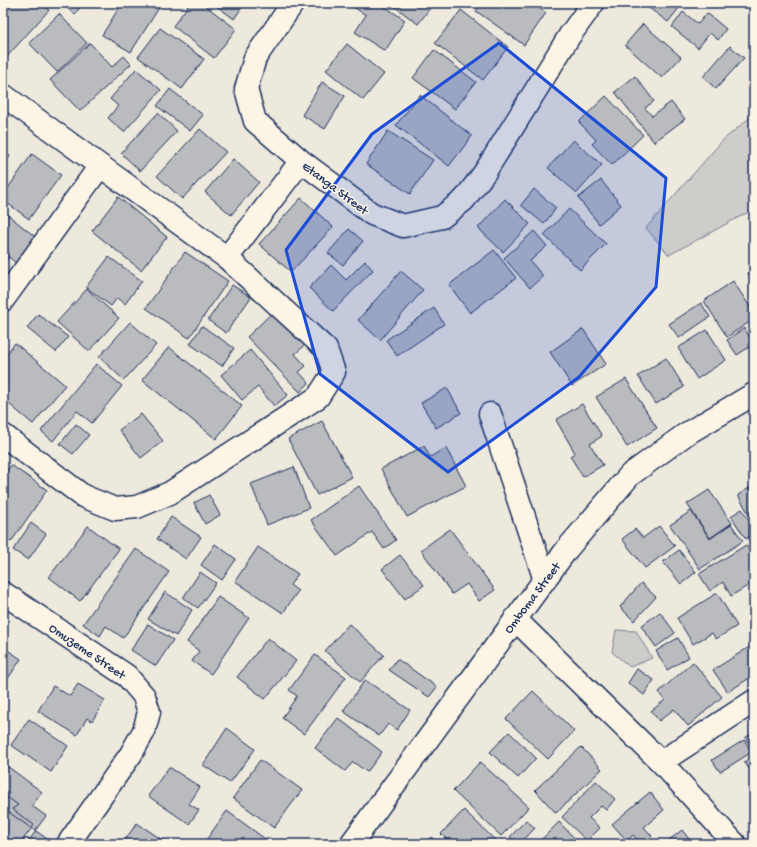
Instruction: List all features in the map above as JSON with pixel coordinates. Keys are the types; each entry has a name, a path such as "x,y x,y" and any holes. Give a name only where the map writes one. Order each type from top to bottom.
{"street":[{"name":"Etanga Street","path":"293,3 255,58 246,89 255,122 301,161 372,214 403,226 442,217 464,200 485,172 570,35 593,3"},
{"path":"3,95 226,258 326,348 334,372 318,397 170,493 137,507 115,509 83,496 3,435"},
{"path":"226,258 301,161"},
{"path":"3,300 100,166"},
{"name":"Omboma Street","path":"351,844 567,549 630,475 686,434 754,394"},
{"path":"490,414 545,580"},
{"name":"Omuzeme Street","path":"3,593 127,676 144,696 149,712 144,732 131,754 68,844"},
{"path":"515,619 661,762 735,844"},
{"path":"661,762 754,701"}],"highlighted area":[{"path":"499,43 666,178 656,287 579,377 448,472 320,374 286,250 372,134"}],"shaded area":[{"path":"754,114 754,209 669,255 646,228 722,141"},
{"path":"616,630 636,631 652,658 630,667 612,652"}],"building":[{"path":"3,3 41,3 49,10 3,61"},
{"path":"60,3 83,3 75,14"},
{"path":"122,3 162,3 131,52 102,35"},
{"path":"190,3 202,3 236,29 214,58 173,26"},
{"path":"213,3 245,3 234,19"},
{"path":"351,3 379,3 405,20 385,51 355,32 366,15 350,5"},
{"path":"390,3 434,3 418,24"},
{"path":"482,3 532,3 546,13 524,45 476,11"},
{"path":"646,3 683,3 668,22 645,5"},
{"path":"738,3 754,3 754,10"},
{"path":"461,10 508,47 483,80 435,43"},
{"path":"683,12 698,24 707,13 726,29 718,40 710,33 698,48 672,27"},
{"path":"59,14 87,43 57,72 29,43"},
{"path":"643,24 681,57 662,78 625,45"},
{"path":"160,28 204,59 182,89 138,57"},
{"path":"90,43 112,67 124,56 131,64 80,111 50,80"},
{"path":"347,44 384,74 363,100 326,70"},
{"path":"730,46 744,58 716,89 703,77"},
{"path":"434,50 476,82 455,109 413,78"},
{"path":"136,69 161,90 124,132 108,118 118,106 110,99"},
{"path":"635,76 654,101 645,108 652,116 671,102 685,119 654,142 615,92"},
{"path":"322,82 345,96 325,129 302,115"},
{"path":"170,89 203,115 190,131 157,106"},
{"path":"420,95 472,136 449,166 396,125"},
{"path":"606,96 643,135 612,165 592,144 596,140 579,122"},
{"path":"158,113 177,131 140,171 121,153"},
{"path":"200,129 226,152 182,199 157,176"},
{"path":"388,131 433,160 410,194 366,164"},
{"path":"573,140 602,165 577,193 548,168"},
{"path":"3,151 10,156 3,167"},
{"path":"32,154 61,175 29,219 3,200 3,195"},
{"path":"233,159 259,182 231,215 205,192"},
{"path":"601,180 621,205 599,224 578,198"},
{"path":"534,189 556,208 544,224 521,205"},
{"path":"118,197 167,237 141,270 92,231"},
{"path":"301,198 333,227 291,272 259,244"},
{"path":"505,199 530,224 503,252 478,228"},
{"path":"569,209 606,244 580,270 544,235"},
{"path":"3,211 38,239 18,265 9,257 3,264"},
{"path":"349,229 363,241 343,265 328,253"},
{"path":"534,231 547,246 530,261 543,276 530,288 504,258"},
{"path":"494,250 516,278 470,313 449,285"},
{"path":"185,252 228,281 189,338 146,308"},
{"path":"109,257 142,281 125,304 117,298 111,306 86,287"},
{"path":"365,261 373,270 333,311 309,288 331,265 346,280"},
{"path":"754,270 754,284 748,273"},
{"path":"401,271 423,290 380,340 358,320"},
{"path":"733,281 754,313 754,319 727,337 704,301"},
{"path":"232,285 251,297 226,333 208,320"},
{"path":"87,289 119,318 89,351 57,322"},
{"path":"701,303 710,317 679,338 669,324"},
{"path":"434,308 444,324 397,356 386,340"},
{"path":"274,311 306,344 295,354 306,366 299,372 309,383 300,392 247,337"},
{"path":"38,314 68,337 56,352 27,328"},
{"path":"130,322 156,345 124,380 99,357"},
{"path":"202,326 234,348 222,366 190,344"},
{"path":"744,328 754,344 737,355 727,340"},
{"path":"583,329 606,364 572,386 550,352"},
{"path":"707,330 726,360 697,379 678,348"},
{"path":"15,343 65,385 33,424 3,399 3,358"},
{"path":"169,347 242,406 216,439 142,380"},
{"path":"250,350 288,395 274,406 258,387 242,400 221,375"},
{"path":"666,358 684,387 656,404 638,376"},
{"path":"96,364 122,386 92,423 77,411 53,441 41,431"},
{"path":"626,379 657,428 627,447 596,397"},
{"path":"447,388 461,413 436,428 421,403"},
{"path":"582,404 602,436 590,444 603,465 583,477 570,456 575,453 556,420"},
{"path":"141,414 163,441 141,458 119,430"},
{"path":"322,421 352,477 317,495 288,439"},
{"path":"76,424 89,435 73,454 60,444"},
{"path":"424,446 430,457 446,448 466,486 407,517 381,469"},
{"path":"11,465 47,490 11,542 3,536 3,476"},
{"path":"294,467 309,508 267,525 251,484"},
{"path":"754,485 754,516 751,518 738,495"},
{"path":"359,486 396,540 384,549 372,532 337,556 311,520"},
{"path":"709,490 732,523 710,538 687,504"},
{"path":"209,495 220,515 205,524 194,503"},
{"path":"742,509 754,528 754,533 746,539 731,516"},
{"path":"691,511 710,539 731,524 743,541 700,569 670,525"},
{"path":"171,517 201,537 186,559 157,539"},
{"path":"31,523 46,534 28,560 13,550"},
{"path":"88,526 119,549 80,601 49,577"},
{"path":"659,526 675,546 645,568 622,539 635,529 643,538"},
{"path":"450,529 495,590 479,601 467,584 452,594 421,550"},
{"path":"215,544 236,559 222,580 201,565"},
{"path":"746,545 754,558 754,582 731,596 723,582 710,591 699,574"},
{"path":"258,547 298,574 290,585 298,591 283,613 235,581"},
{"path":"136,549 169,572 123,638 106,626 100,636 83,624"},
{"path":"679,550 696,572 681,584 663,562"},
{"path":"400,555 424,585 405,599 382,569"},
{"path":"200,572 216,583 198,608 183,598"},
{"path":"641,583 656,597 634,621 620,607"},
{"path":"165,592 192,610 176,636 148,619"},
{"path":"717,593 737,626 716,639 712,633 693,644 677,618"},
{"path":"218,597 249,618 211,674 192,661 199,651 187,642"},
{"path":"660,612 675,633 656,647 641,626"},
{"path":"148,624 173,640 156,666 131,650"},
{"path":"349,624 384,655 360,682 325,651"},
{"path":"268,638 296,661 265,699 237,677"},
{"path":"678,638 689,657 667,670 656,651"},
{"path":"754,644 754,675 728,692 713,670"},
{"path":"3,647 21,659 3,686"},
{"path":"315,655 346,677 304,734 282,718 297,696 289,690"},
{"path":"397,659 437,687 429,697 389,670"},
{"path":"693,662 722,697 688,726 674,709 659,721 651,711 665,700 659,692"},
{"path":"637,669 654,680 644,695 628,683"},
{"path":"365,680 410,710 397,730 388,724 379,736 343,711"},
{"path":"78,684 105,700 92,721 87,718 77,735 38,711 53,686 70,696"},
{"path":"533,691 574,731 548,759 506,719"},
{"path":"338,718 382,752 367,772 353,762 345,771 315,748"},
{"path":"29,719 68,746 51,772 11,745"},
{"path":"227,728 255,749 230,783 203,765"},
{"path":"509,732 536,758 518,778 490,752"},
{"path":"754,732 754,751 745,738"},
{"path":"744,740 752,752 720,772 712,760"},
{"path":"581,747 602,769 556,813 535,790"},
{"path":"754,755 754,775 744,762"},
{"path":"260,760 302,790 274,828 233,798"},
{"path":"480,762 529,807 501,836 453,791"},
{"path":"3,763 42,792 32,806 46,816 35,831 3,808"},
{"path":"169,767 200,787 189,804 199,810 189,824 148,796"},
{"path":"596,781 615,799 606,810 601,806 589,818 600,828 587,841 562,817"},
{"path":"650,792 664,810 644,827 652,836 642,844 633,835 627,841 612,824"},
{"path":"7,797 18,805 12,809 34,825 20,844 3,844 3,803"},
{"path":"464,810 499,844 451,844 441,834"},
{"path":"227,811 272,844 211,844 206,840"},
{"path":"526,820 535,828 520,844 518,844 510,837"},
{"path":"559,822 576,840 572,844 537,844"},
{"path":"137,823 164,841 162,844 122,844"},
{"path":"682,830 693,844 664,844"},
{"path":"36,831 53,843 26,844"},
{"path":"431,837 439,844 424,844"}]}
